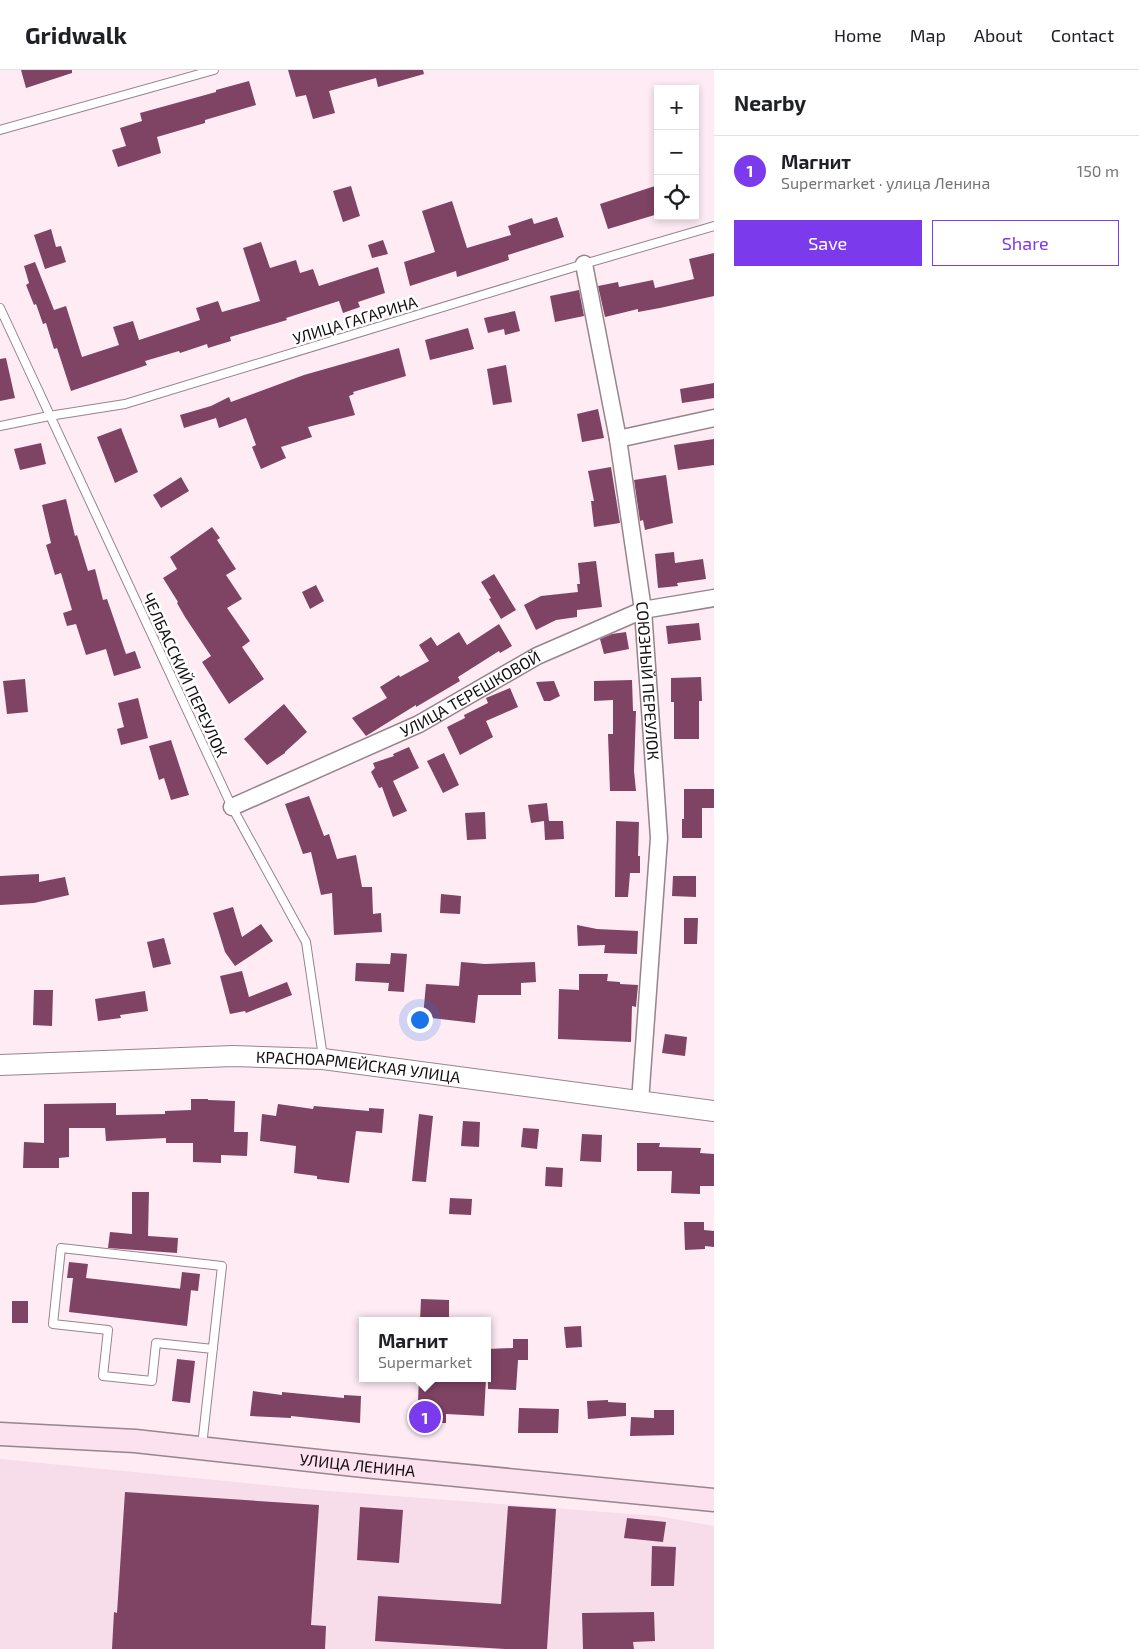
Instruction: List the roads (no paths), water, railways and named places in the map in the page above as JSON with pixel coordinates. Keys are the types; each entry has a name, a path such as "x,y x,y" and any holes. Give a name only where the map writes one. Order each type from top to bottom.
{"main road":[{"name":"УЛИЦА ЛЕНИНА","path":"0,1434 135,1441 364,1466 714,1500"}],"street":[{"name":"СОЮЗНЫЙ ПЕРЕУЛОК","path":"584,264 618,439 643,610 659,838 640,1102"},
{"path":"618,439 714,418"},
{"name":"УЛИЦА ТЕРЕШКОВОЙ","path":"232,807 419,724 536,656 643,610 714,598"},
{"name":"КРАСНОАРМЕЙСКАЯ УЛИЦА","path":"0,1065 234,1056 323,1059 714,1111"}],"lane":[{"path":"0,130 214,70"},
{"name":"УЛИЦА ГАГАРИНА","path":"0,426 126,404 714,226"},
{"name":"ЧЕЛБАССКИЙ ПЕРЕУЛОК","path":"0,308 232,807 306,942 323,1059"},
{"path":"202,1448 213,1349 222,1266 61,1248 53,1324 108,1330 102,1376 152,1381 156,1343 213,1349"}],"place":[{"name":"Магнит","path":"425,1417"}]}
